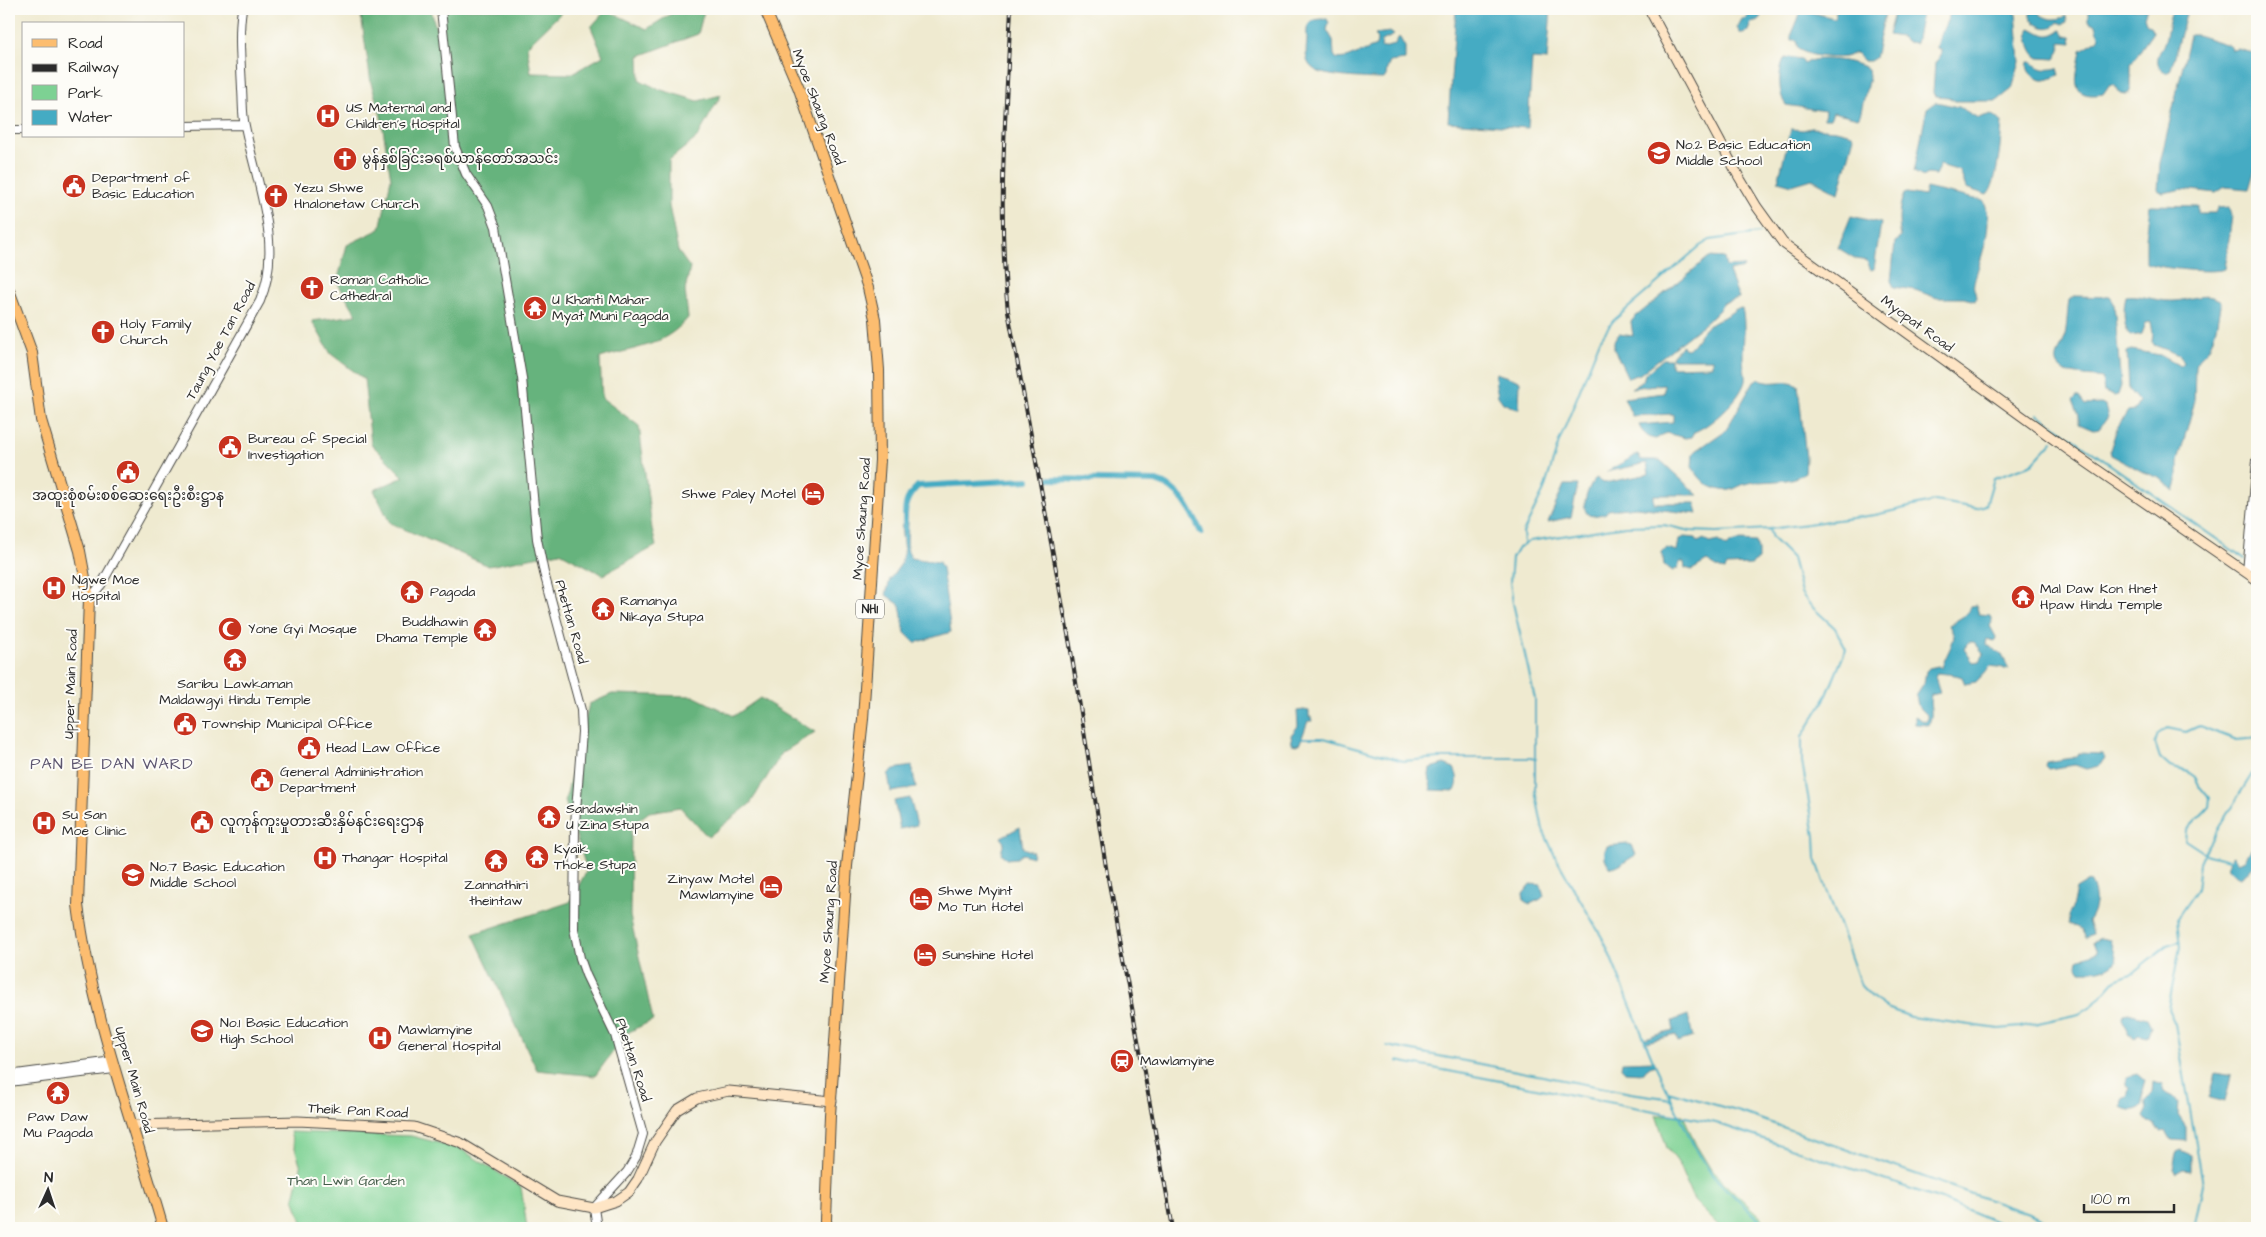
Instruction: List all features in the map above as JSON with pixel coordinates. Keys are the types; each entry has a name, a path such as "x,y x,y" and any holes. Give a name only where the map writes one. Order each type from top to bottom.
{"main road":[{"name":"Myoe Shaung Road","path":"765,9 799,89 868,288 875,319 878,361 880,460 862,719 847,866 832,1101 827,1228"},
{"name":"Myopat Road","path":"1648,9 1756,207 1783,243 2070,451 2257,580"},
{"name":"Upper Main Road","path":"9,290 32,352 41,420 80,551 89,599 78,905 88,965 113,1065 164,1228"},
{"path":"594,1208 616,1200 629,1192 638,1179 655,1142 677,1110 696,1098 729,1091 832,1101"},
{"name":"Theik Pan Road","path":"132,1125 298,1121 414,1127 462,1143 557,1201 594,1208"}],"street":[{"name":"Taung Yoe Tan Road","path":"89,599 101,584 198,414 268,284 270,261 267,224 244,125 240,44 242,9"},
{"name":"Phettan Road","path":"441,9 455,147 466,174 488,206 496,227 522,378 537,539 544,574 580,698 582,732 575,824 574,929 580,958 586,975 615,1035 643,1134 636,1157 627,1172 594,1208"},
{"path":"185,126 244,125"},
{"path":"9,130 22,130"},
{"path":"2246,572 2257,460"},
{"path":"9,1075 113,1065"},
{"path":"9,1082 113,1065"},
{"path":"594,1208 597,1228"}],"green space":[{"path":"360,9 431,9 436,30 447,9 565,9 527,46 531,73 571,74 603,56 591,27 606,10 647,29 677,10 704,11 698,34 639,56 640,80 658,89 698,101 721,95 697,138 669,160 669,206 678,251 690,268 685,290 688,318 678,328 658,341 600,358 602,398 639,426 652,529 656,546 603,575 560,552 489,566 390,523 374,490 404,477 371,444 364,379 331,354 312,321 357,315 337,282 347,245 380,229 391,179 381,116 371,83"},
{"path":"612,694 693,696 734,716 760,698 815,732 782,753 750,804 708,837 680,807 649,812 631,826 630,916 653,1020 627,1033 595,1076 537,1070 473,934 570,902 587,870 565,801 589,704"},
{"path":"1656,1115 1683,1115 1696,1145 1712,1171 1772,1228 1721,1228 1694,1201 1677,1161 1667,1148"},
{"name":"Than Lwin Garden","path":"290,1132 411,1136 459,1148 521,1187 527,1228 304,1228 294,1198 301,1167"}],"water":[{"path":"1456,9 1551,9 1547,60 1532,59 1528,128 1448,122"},
{"path":"1747,9 1766,9 1759,21 1751,23 1748,31 1744,34 1740,33 1737,28 1742,19 1747,18"},
{"path":"1837,9 1886,9 1875,58 1870,61 1864,61 1856,53 1840,58 1814,55 1798,49 1796,40 1791,40 1802,10 1834,18"},
{"path":"1895,9 1923,9 1916,43 1906,42 1901,37 1888,35"},
{"path":"1951,9 2014,9 2016,12 2020,62 2012,89 1997,101 1955,101 1948,97 1936,96 1933,93 1935,63 1941,55 1941,50 1937,49 1938,44"},
{"path":"2088,9 2147,9 2144,17 2146,23 2152,27 2153,32 2131,64 2131,88 2129,93 2120,93 2115,85 2110,84 2103,94 2091,95 2083,93 2079,89 2077,75 2081,50 2099,37 2096,25 2088,21"},
{"path":"2173,9 2187,9 2172,67 2170,71 2165,73 2158,64 2158,56 2165,40"},
{"path":"2038,12 2044,17 2051,19 2059,19 2066,16 2067,22 2062,24 2058,22 2051,27 2043,27 2030,17 2030,13"},
{"path":"1327,19 1329,23 1327,30 1333,40 1334,55 1337,59 1346,58 1376,46 1375,34 1390,32 1394,35 1382,41 1381,47 1394,45 1399,37 1405,47 1405,60 1390,62 1384,79 1341,76 1319,72 1310,66 1308,62 1306,49 1307,29 1312,21"},
{"path":"2030,28 2048,35 2061,30 2065,36 2071,37 2072,43 2060,42 2060,51 2055,59 2039,58 2033,52 2030,44 2028,36"},
{"path":"2190,35 2197,35 2229,45 2231,50 2238,49 2257,54 2257,162 2249,189 2225,187 2216,193 2183,189 2163,193 2158,190 2160,163"},
{"path":"1789,57 1801,59 1804,64 1817,59 1825,59 1854,63 1868,69 1869,77 1860,116 1858,118 1833,112 1830,119 1824,119 1825,111 1786,105 1781,96 1780,76 1784,59"},
{"path":"2028,62 2043,69 2057,68 2059,75 2046,80 2039,79 2029,72"},
{"path":"1936,102 1959,107 1978,118 1991,114 2002,122 2000,149 1994,181 1987,195 1966,188 1960,171 1940,165 1935,175 1928,174 1923,177 1914,172 1927,108"},
{"path":"1811,128 1836,130 1852,134 1854,137 1839,193 1812,179 1792,185 1778,181 1791,129 1803,130"},
{"path":"1926,188 1984,201 1988,221 1983,253 1974,285 1975,301 1964,298 1937,298 1915,290 1894,287 1891,281 1895,242 1901,237 1899,216 1902,199 1904,194 1907,193 1924,196"},
{"path":"2150,205 2198,206 2198,213 2215,213 2218,208 2230,207 2232,216 2225,269 2209,271 2186,270 2146,263 2146,238"},
{"path":"1851,216 1881,223 1874,269 1871,270 1867,261 1856,259 1838,248"},
{"path":"1709,257 1724,258 1726,267 1743,266 1744,268 1729,271 1739,298 1723,303 1708,321 1640,374 1628,378 1614,349 1614,341 1619,334 1633,336 1631,322 1634,318"},
{"path":"2074,296 2110,297 2114,303 2121,386 2118,395 2114,396 2104,392 2102,378 2072,374 2059,367 2057,362 2058,354 2063,344 2069,300"},
{"path":"2126,296 2176,301 2209,296 2221,301 2217,325 2211,343 2195,366 2194,404 2178,461 2178,478 2174,491 2160,478 2143,472 2111,455 2110,450 2117,428 2128,411 2135,410 2139,402 2129,390 2127,352 2131,350 2160,355 2180,366 2184,363 2180,355 2154,345 2152,342 2151,322 2146,323 2142,334 2130,336 2124,317"},
{"path":"1742,308 1744,320 1743,358 1745,381 1731,404 1716,418 1694,432 1691,437 1685,438 1666,433 1656,439 1646,435 1639,425 1673,422 1673,414 1632,416 1624,398 1664,393 1664,384 1631,388 1643,381 1645,374 1663,359 1671,359 1671,367 1712,366 1712,359 1673,359 1672,356 1682,345 1683,348 1688,349 1709,325 1736,309"},
{"path":"1496,373 1520,381 1519,408 1517,409 1503,403 1498,396 1495,382"},
{"path":"1758,379 1768,382 1789,382 1798,385 1806,458 1805,472 1800,476 1786,480 1749,483 1731,490 1712,487 1702,480 1692,467 1693,453 1726,430 1754,381"},
{"path":"2079,397 2085,405 2101,404 2105,406 2108,417 2099,429 2093,430 2079,424 2079,416 2073,400"},
{"path":"1638,454 1641,460 1660,460 1698,495 1654,495 1654,503 1695,503 1698,514 1636,507 1608,510 1605,514 1595,516 1589,515 1586,512 1586,497 1596,478 1604,483 1649,474 1647,463 1606,472"},
{"path":"1564,485 1578,485 1571,517 1548,522"},
{"path":"904,521 908,522 907,548 911,558 939,562 942,568 951,632 915,643 905,633 900,605 886,595 890,579 901,564 904,552 901,527"},
{"path":"1684,537 1696,538 1698,542 1704,539 1709,543 1718,541 1727,547 1736,541 1756,542 1758,560 1751,565 1727,566 1725,570 1707,561 1692,570 1685,568 1684,562 1680,562 1678,568 1673,571 1664,565 1662,552 1667,548 1677,551 1679,540"},
{"path":"1976,605 1979,614 1990,615 1992,622 1990,626 1996,637 1995,641 1987,639 1986,644 2002,655 2009,669 1991,666 1976,682 1965,684 1962,677 1937,673 1935,676 1940,693 1931,695 1930,721 1928,725 1915,724 1915,716 1925,722 1927,720 1927,715 1918,706 1916,695 1924,683 1926,671 1929,668 1938,666 1942,668 1954,636 1949,625 1967,614 1970,606","holes":["1969,642 1974,642 1984,654 1980,661 1973,662 1964,649"]},
{"path":"1297,711 1309,711 1309,717 1311,717 1312,721 1308,721 1300,743 1292,744 1291,735 1298,726"},
{"path":"2079,753 2102,754 2105,758 2099,766 2086,769 2075,765 2048,769 2045,766 2046,762 2073,758"},
{"path":"1444,764 1454,768 1457,777 1455,791 1431,790 1430,768"},
{"path":"912,766 916,788 891,792 888,774 894,769"},
{"path":"910,798 917,825 900,829 894,801"},
{"path":"1020,827 1023,848 1033,852 1032,857 1022,854 1017,858 1006,859 1001,853 1004,842 1001,837"},
{"path":"1632,845 1636,855 1621,865 1611,868 1605,857 1607,846"},
{"path":"2251,849 2257,851 2257,856 2252,867 2247,872 2240,877 2228,870 2228,862 2231,857 2233,856 2238,862 2245,859"},
{"path":"2089,881 2094,890 2095,906 2088,921 2092,935 2086,938 2081,929 2069,924 2068,916 2072,909 2076,889"},
{"path":"1531,884 1541,885 1544,896 1530,904 1524,900 1523,894"},
{"path":"2100,938 2110,940 2116,961 2100,970 2081,971 2077,965 2078,960 2097,952 2093,942"},
{"path":"2128,1013 2147,1018 2151,1026 2147,1037 2138,1035 2135,1039 2128,1034 2122,1019 2124,1014"},
{"path":"1688,1015 1693,1037 1678,1042 1676,1035 1646,1042 1644,1038 1674,1031 1672,1021"},
{"path":"1654,1061 1656,1065 1647,1068 1643,1073 1625,1072 1621,1068 1622,1062"},
{"path":"2216,1073 2231,1076 2225,1102 2209,1098"},
{"path":"2137,1074 2145,1081 2142,1092 2143,1105 2135,1110 2127,1109 2122,1107 2123,1098 2127,1097 2129,1087 2126,1085 2126,1077"},
{"path":"2153,1081 2162,1084 2164,1092 2174,1097 2179,1103 2178,1115 2186,1127 2186,1141 2173,1140 2168,1137 2165,1131 2162,1132 2156,1128 2156,1124 2148,1123 2143,1117 2147,1109 2145,1102 2152,1093"},
{"path":"2180,1150 2191,1155 2191,1170 2183,1169 2176,1173 2173,1169 2176,1153"}],"waterway":[{"path":"1524,543 1523,533 1544,490 1559,442 1600,340 1613,321 1700,246 1710,240 1759,233"},
{"path":"2038,414 2245,559"},
{"path":"2056,437 2060,430"},
{"path":"1767,1228 1712,1175 1694,1146 1652,1058 1604,941 1556,858 1543,830 1535,790 1535,699 1513,603 1510,582 1512,558 1518,548 1530,541 1625,526 1664,525 1690,531 1717,532 1769,529 1875,515 1935,501 1976,508 1986,505 1994,478 2032,464 2053,441"},
{"path":"1050,479 1156,481 1178,494 1201,532"},
{"path":"905,529 907,500 918,486 1028,480"},
{"path":"1769,529 1772,538 1792,558 1801,593 1811,606 1835,628 1846,649 1827,695 1802,737 1802,762 1815,836 1816,859 1861,986 1887,1008 1911,1017 1999,1029 2020,1027 2079,1014 2094,1004 2115,980 2131,974 2167,945 2179,941"},
{"path":"2251,563 2257,568"},
{"path":"2229,860 2208,855 2185,840 2186,831 2209,807 2210,799 2200,787 2195,777 2188,772 2170,767 2160,758 2155,743 2158,734 2167,728 2186,732 2199,726 2237,740 2257,738"},
{"path":"1302,738 1324,738 1403,761 1440,758 1536,758"},
{"path":"2194,1228 2203,1184 2175,1024 2168,1009 2180,947 2177,918 2197,889 2200,863 2208,845 2257,766"},
{"path":"1387,1046 1631,1093 1672,1099"},
{"path":"1397,1061 1716,1123 1941,1199 1999,1223"},
{"path":"1668,1091 1740,1112 2068,1228"}],"railway":[{"path":"1011,9 1003,198 1003,236 1008,311 1070,645 1107,873 1173,1228"}],"place":[{"name":"US Maternal and Children's Hospital","path":"328,116"},
{"name":"No.2 Basic Education Middle School","path":"1659,153"},
{"name":"မွန်နှစ်ခြင်းခရစ်ယာန်တော်အသင်း","path":"345,159"},
{"name":"Department of Basic Education","path":"74,186"},
{"name":"Yezu Shwe Hnalonetaw Church","path":"276,196"},
{"name":"Roman Catholic Cathedral","path":"312,288"},
{"name":"U Khanti Mahar Myat Muni Pagoda","path":"535,308"},
{"name":"Holy Family Church","path":"103,332"},
{"name":"Bureau of Special Investigation","path":"230,447"},
{"name":"အထူးစုံစမ်းစစ်ဆေးရေးဦးစီးဋ္ဌာန","path":"128,472"},
{"name":"Shwe Paley Motel","path":"813,494"},
{"name":"Ngwe Moe Hospital","path":"54,588"},
{"name":"Pagoda","path":"412,592"},
{"name":"Mal Daw Kon Hnet Hpaw Hindu Temple","path":"2023,597"},
{"name":"Ramanya Nikaya Stupa","path":"603,609"},
{"name":"Yone Gyi Mosque","path":"230,629"},
{"name":"Buddhawin Dhama Temple","path":"485,630"},
{"name":"Saribu Lawkaman Maldawgyi Hindu Temple","path":"235,660"},
{"name":"Township Municipal Office","path":"185,724"},
{"name":"Head Law Office","path":"309,748"},
{"name":"General Administration Department","path":"262,780"},
{"name":"Sandawshin U Zina Stupa","path":"549,817"},
{"name":"လူကုန်ကူးမှုတားဆီးနှိမ်နင်းရေးဌာန","path":"202,822"},
{"name":"Su San Moe Clinic","path":"44,823"},
{"name":"Kyaik Thoke Stupa","path":"537,857"},
{"name":"Thangar Hospital","path":"325,858"},
{"name":"Zannathiri theintaw","path":"496,861"},
{"name":"No.7 Basic Education Middle School","path":"133,875"},
{"name":"Zinyaw Motel Mawlamyine","path":"771,887"},
{"name":"Shwe Myint Mo Tun Hotel","path":"921,899"},
{"name":"Sunshine Hotel","path":"925,955"},
{"name":"No.1 Basic Education High School","path":"202,1031"},
{"name":"Mawlamyine General Hospital","path":"380,1038"},
{"name":"Mawlamyine","path":"1122,1061"},
{"name":"Paw Daw Mu Pagoda","path":"58,1093"}],"district":[{"name":"PAN BE DAN WARD","path":"112,764"}]}
